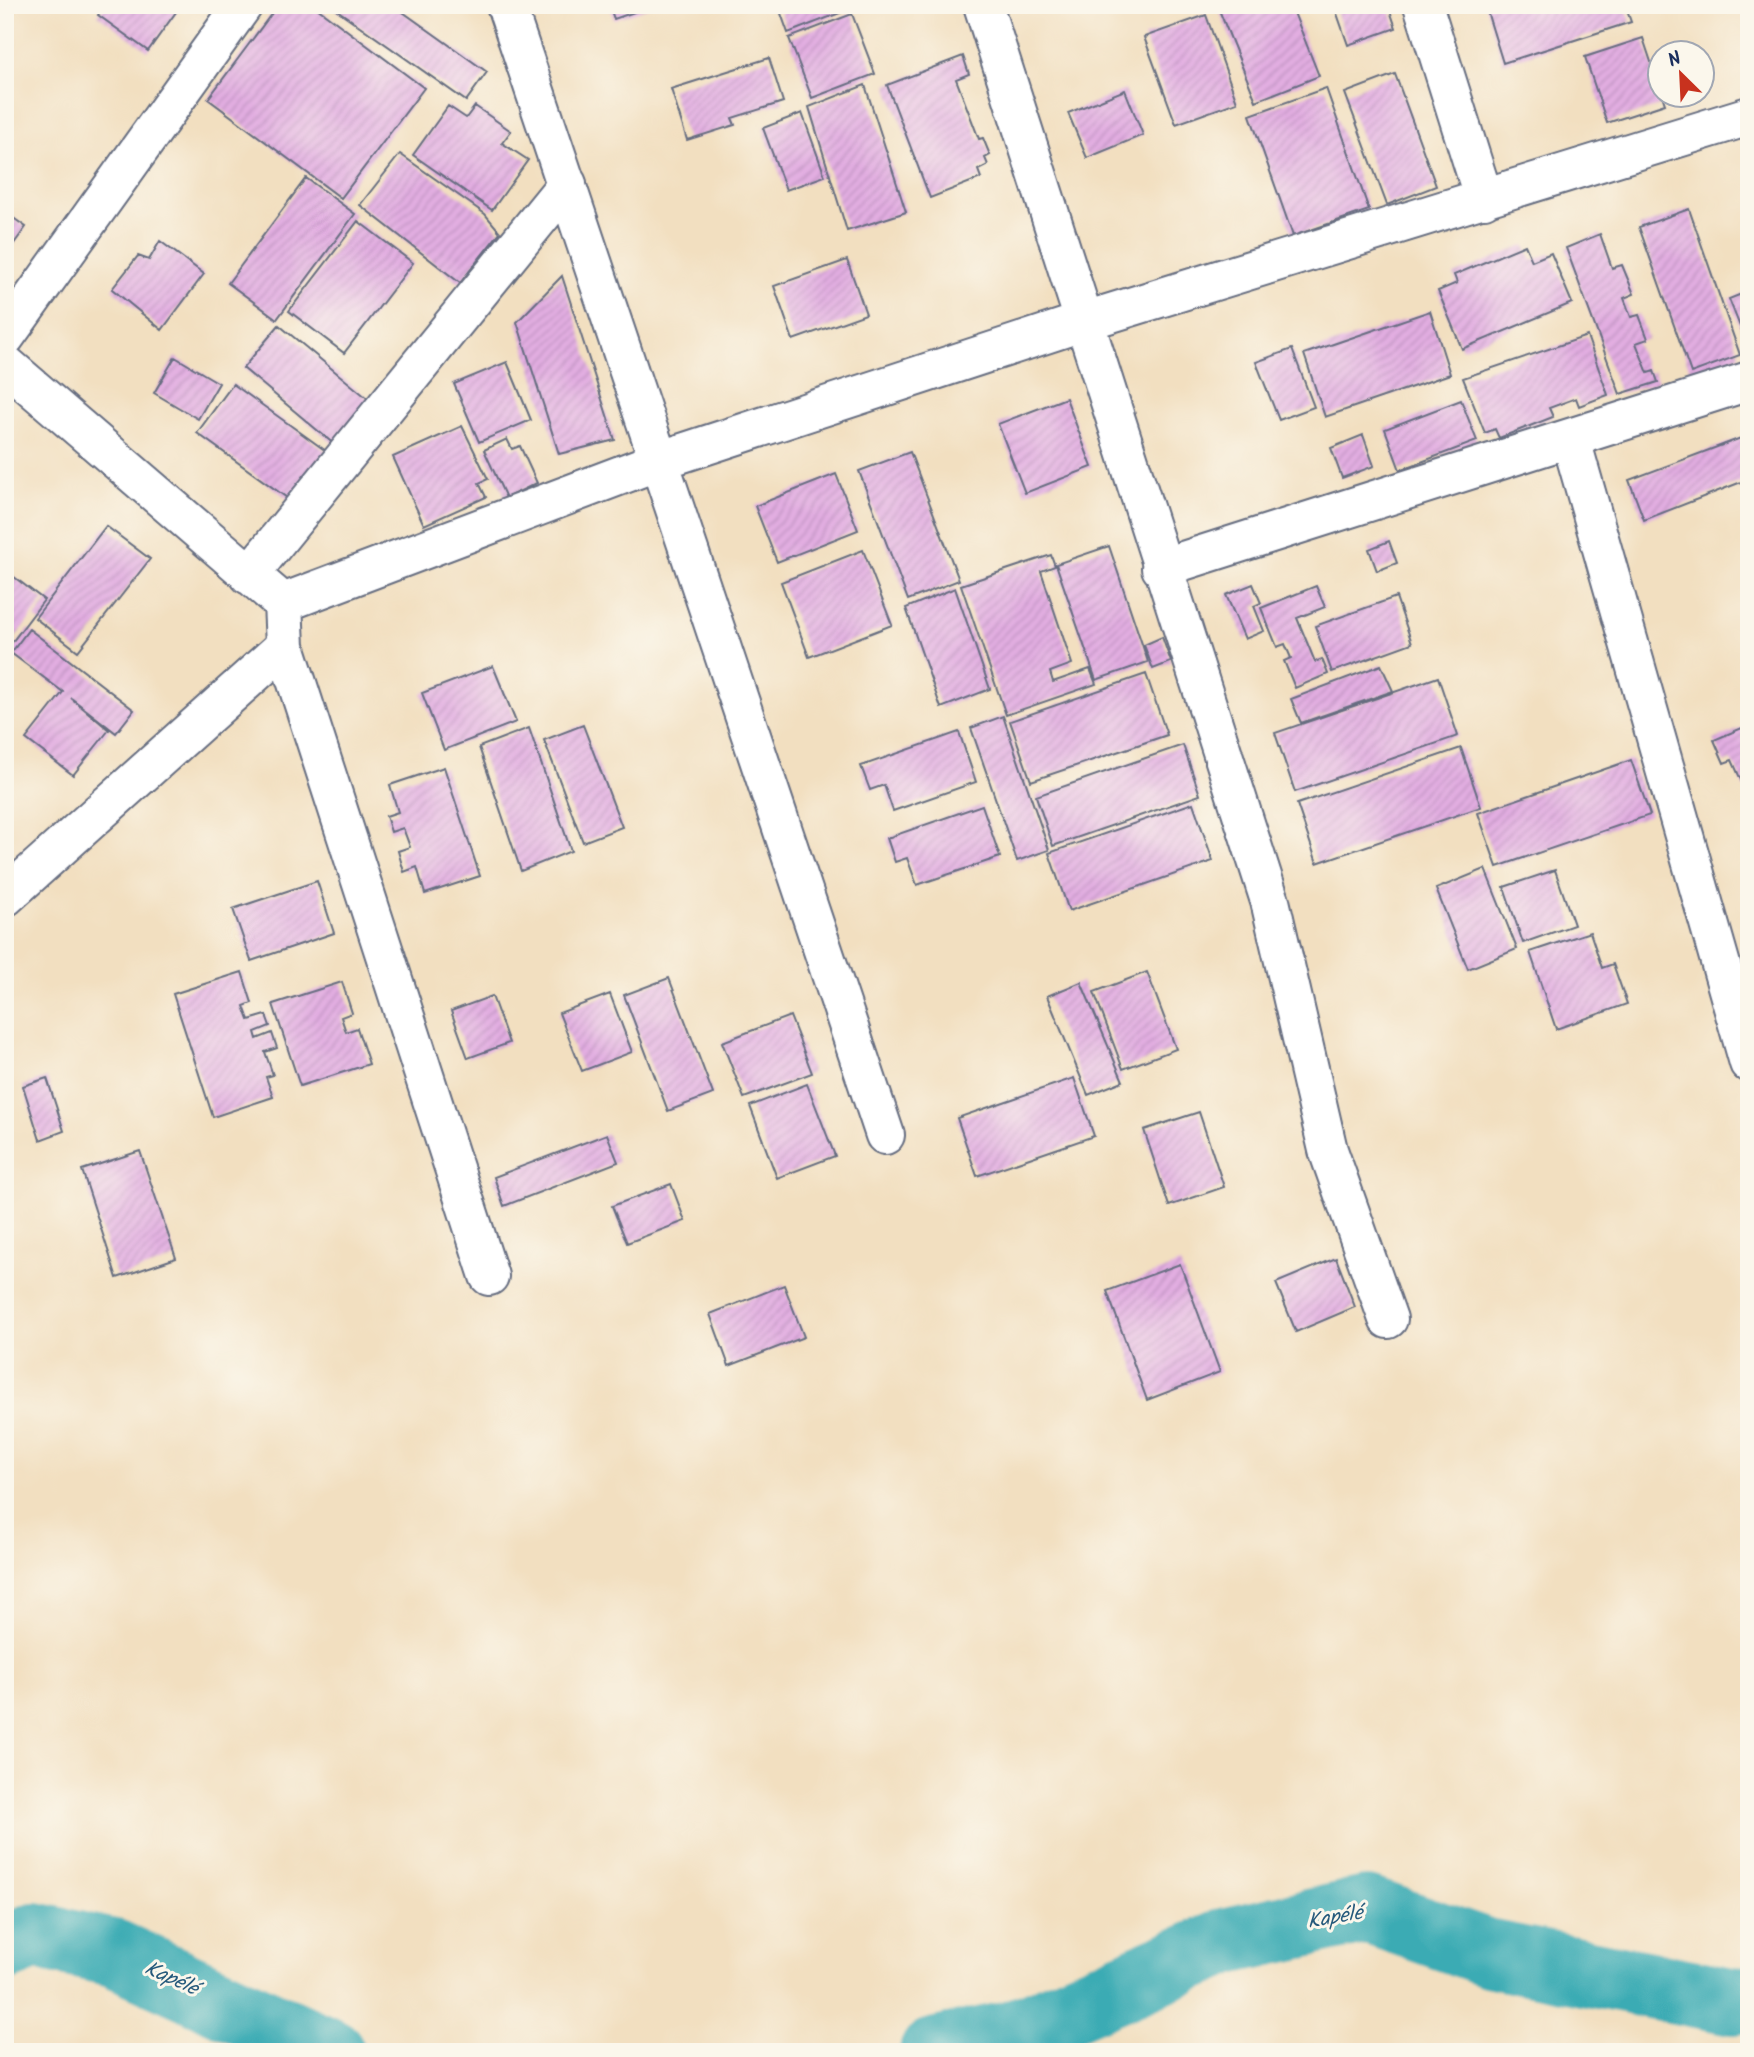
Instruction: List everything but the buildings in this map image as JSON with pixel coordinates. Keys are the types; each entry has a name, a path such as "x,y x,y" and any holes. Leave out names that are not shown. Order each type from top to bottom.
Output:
{"street":[{"path":"5,337 243,5"},
{"path":"506,5 886,1135"},
{"path":"982,5 1270,901 1328,1150 1388,1319"},
{"path":"1423,5 1484,199"},
{"path":"283,603 658,461 1085,321 1749,116"},
{"path":"249,575 568,184"},
{"path":"5,363 283,603 285,646 489,1276"},
{"path":"1161,568 1749,381"},
{"path":"1571,439 1749,1063"},
{"path":"5,897 285,646"}],"waterway":[{"name":"Kapélé","path":"933,2052 1011,2034 1228,1941 1367,1910 1492,1954 1732,2001 1749,1999"},
{"name":"Kapélé","path":"5,1948 35,1936 114,1953 331,2052"}]}
